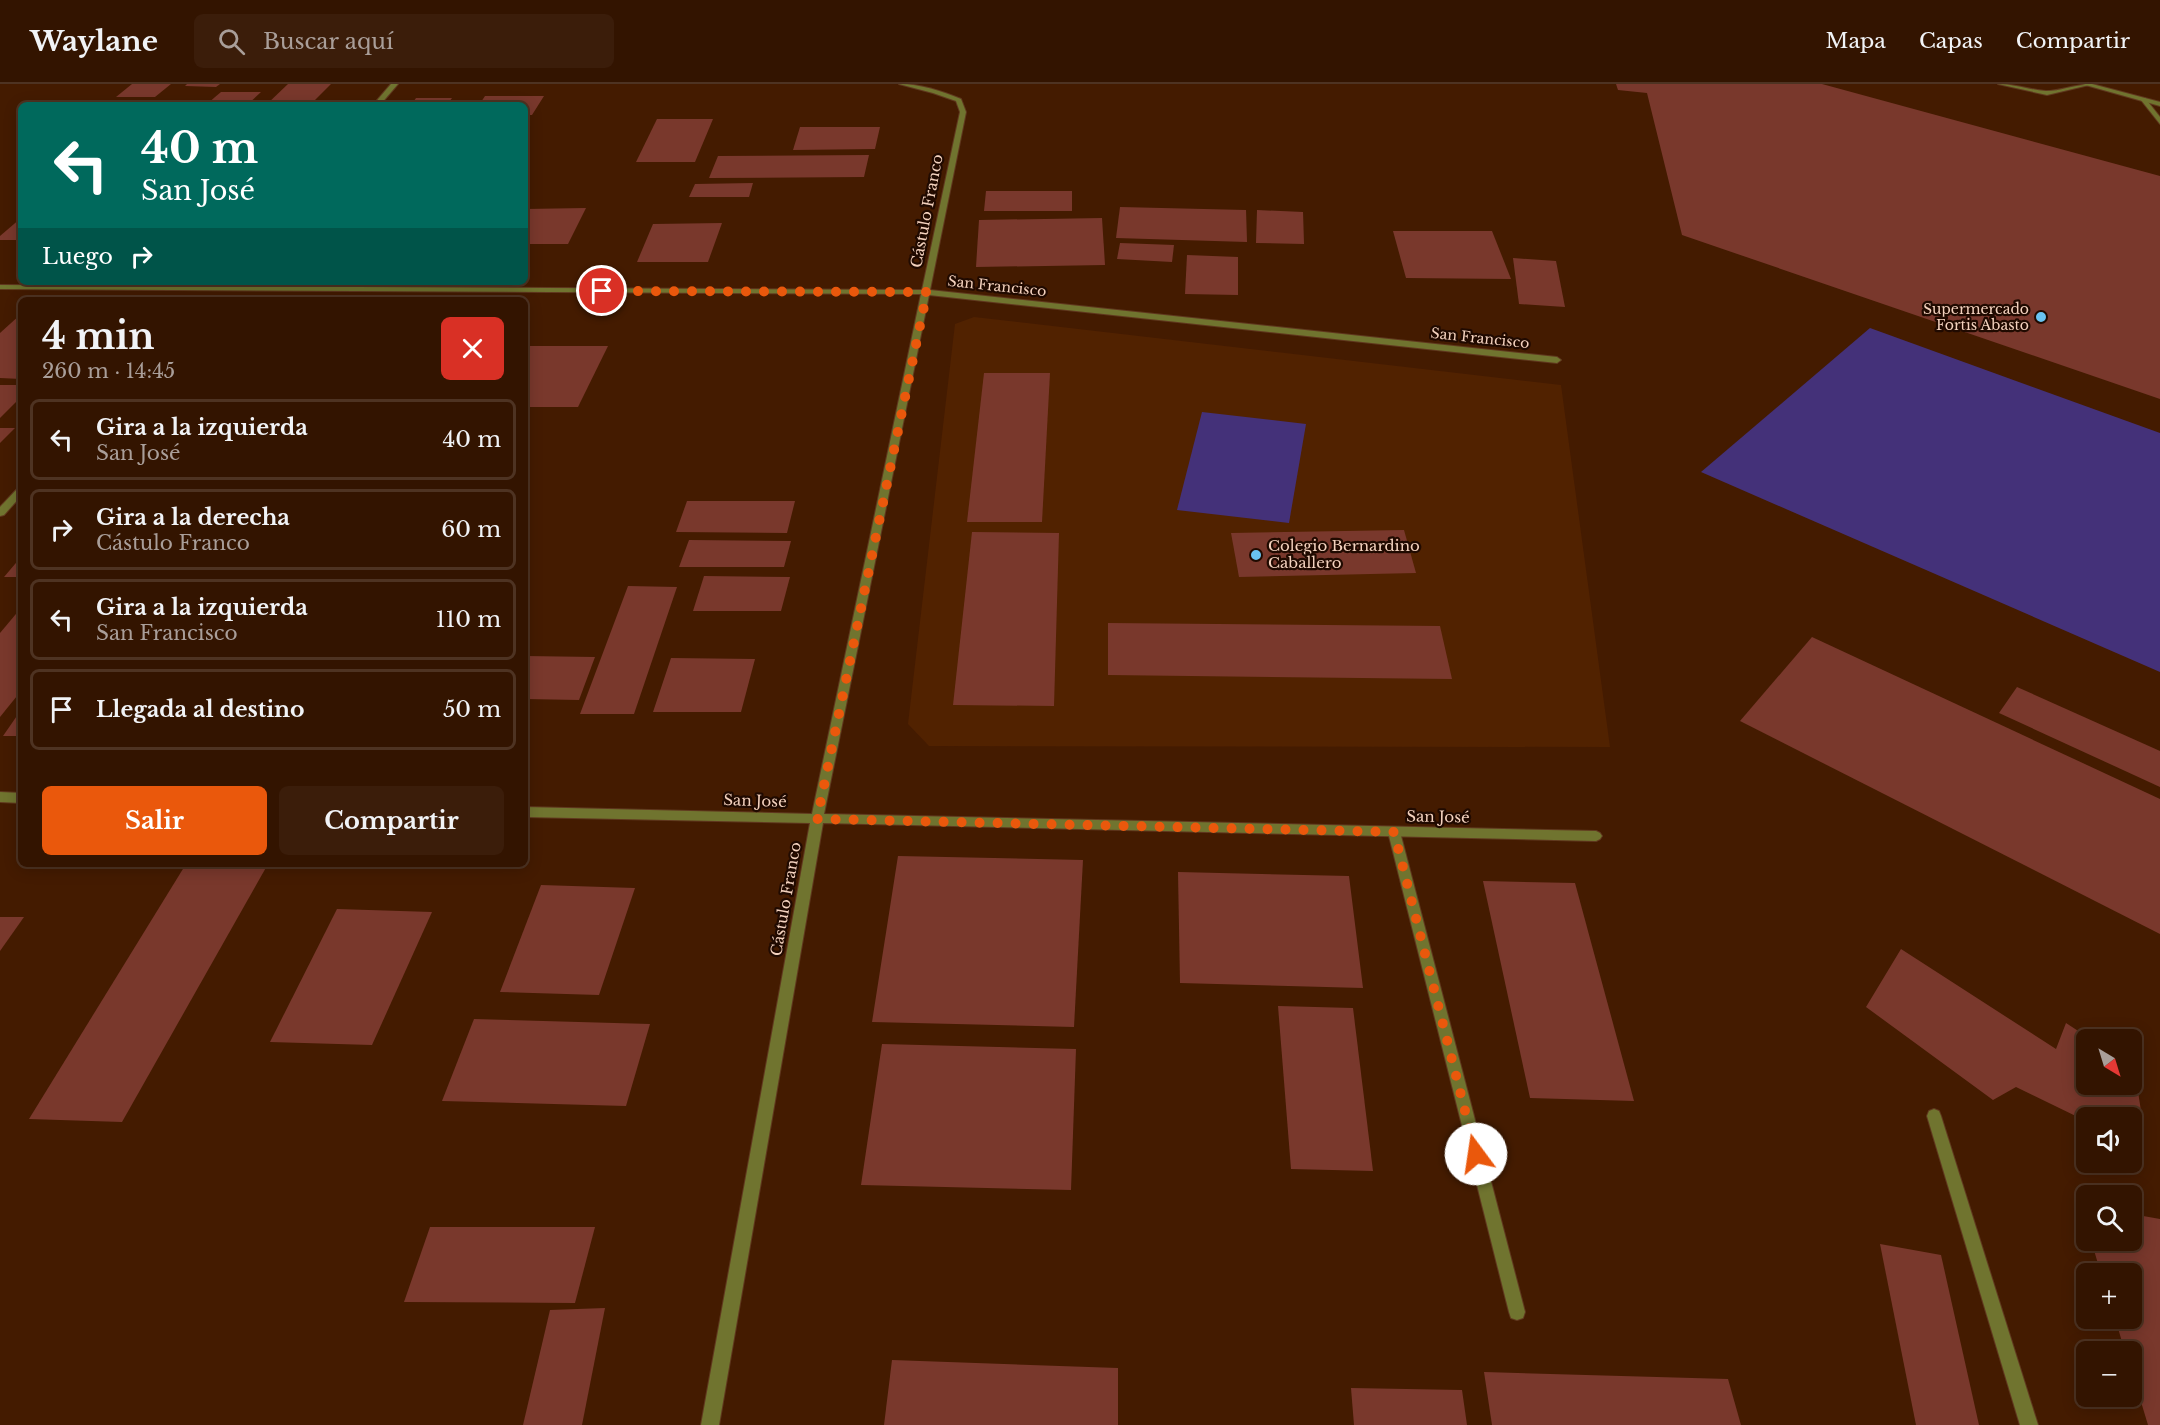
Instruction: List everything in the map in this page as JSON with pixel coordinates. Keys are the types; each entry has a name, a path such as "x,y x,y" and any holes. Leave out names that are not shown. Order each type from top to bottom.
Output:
{"street":[{"path":"379,102 395,84"},
{"name":"Cástulo Franco","path":"710,1425 817,819 963,112 959,100 935,91 902,84"},
{"path":"2001,84 2047,93 2085,85 2160,104"},
{"path":"2142,99 2160,122"},
{"path":"200,297 211,285"},
{"name":"San Francisco","path":"0,287 927,292 1557,360"},
{"path":"0,513 18,493"},
{"path":"0,797 18,798"},
{"name":"San José","path":"528,812 1596,836"},
{"path":"1394,832 1517,1312"},
{"path":"1934,1116 2029,1425"}],"shaded area":[{"name":"Colegio Bernardino Caballero","path":"974,317 1561,385 1610,747 929,746 908,724 955,324"},
{"path":"1870,328 2160,433 2160,672 1701,472"},
{"path":"1202,412 1306,424 1289,523 1177,510"}],"building":[{"path":"132,84 171,84 155,97 116,97"},
{"path":"187,84 220,84 216,87 185,86"},
{"path":"288,84 331,84 313,102 269,102"},
{"name":"Supermercado Fortis Abasto","path":"1616,84 1822,84 2160,176 2160,399 1682,235 1647,93 1618,90"},
{"path":"221,92 261,92 250,102 209,102"},
{"path":"485,96 544,96 532,115 528,115 528,102 481,102"},
{"path":"416,98 452,98 449,102 413,102"},
{"path":"657,119 713,119 695,162 636,162"},
{"path":"800,127 880,127 875,149 793,150"},
{"path":"869,155 864,177 709,178 718,156"},
{"path":"753,183 749,197 689,197 695,184"},
{"path":"986,191 1072,191 1072,211 984,211"},
{"path":"1120,207 1246,210 1247,242 1116,238"},
{"path":"586,208 568,244 528,244 528,209"},
{"path":"1257,210 1303,212 1304,244 1256,243"},
{"path":"1102,218 1105,265 976,267 979,220"},
{"path":"18,221 18,240 0,240 0,236"},
{"path":"722,223 708,262 637,262 653,224"},
{"path":"1393,231 1492,231 1511,279 1406,278"},
{"path":"1120,243 1174,245 1172,262 1117,259"},
{"path":"1187,255 1238,257 1238,295 1185,294"},
{"path":"1513,258 1556,261 1565,307 1519,304"},
{"path":"18,317 18,379 0,378 0,333"},
{"path":"528,346 608,346 578,407 528,407"},
{"path":"984,373 1050,373 1042,522 967,522"},
{"path":"0,385 18,385 18,400 0,418"},
{"path":"0,428 15,428 0,443"},
{"path":"687,501 795,501 787,533 676,532"},
{"path":"1404,530 1416,573 1239,577 1231,533"},
{"path":"972,532 1059,533 1054,706 953,705"},
{"path":"689,540 791,541 784,567 679,567"},
{"path":"18,561 18,577 4,577"},
{"path":"704,576 790,577 781,611 693,611"},
{"path":"628,586 677,587 634,714 580,714"},
{"path":"18,612 18,695 0,717 0,633"},
{"path":"1108,623 1440,626 1452,679 1108,675"},
{"path":"1812,637 2160,799 2160,934 1740,721"},
{"path":"528,656 595,657 579,700 528,699"},
{"path":"671,658 755,659 741,712 653,712"},
{"path":"2017,687 2160,751 2160,787 1999,713"},
{"path":"18,714 18,736 3,736"},
{"path":"898,856 1083,860 1074,1027 872,1022"},
{"path":"184,867 266,867 122,1122 29,1119"},
{"path":"1178,872 1349,876 1363,988 1180,983"},
{"path":"1483,881 1575,883 1634,1101 1530,1098"},
{"path":"541,885 635,888 599,995 500,992"},
{"path":"337,909 432,912 372,1045 270,1042"},
{"path":"0,917 24,917 0,951"},
{"path":"1901,949 2056,1049 2066,1023 2076,1030 2076,1095 2139,1095 2140,1107 2076,1107 2076,1116 2016,1087 1993,1100 1866,1007"},
{"path":"1278,1006 1353,1008 1373,1171 1291,1169"},
{"path":"474,1019 650,1024 626,1106 442,1101"},
{"path":"882,1044 1076,1049 1071,1190 861,1185"},
{"path":"2142,1216 2160,1219 2160,1425 2148,1425 2142,1405 2142,1341 2122,1341 2118,1329 2142,1329 2142,1263 2098,1263 2094,1251 2142,1251"},
{"path":"430,1227 595,1227 575,1303 404,1302"},
{"path":"1880,1244 1941,1255 1979,1425 1916,1425"},
{"path":"605,1308 582,1425 523,1425 550,1310"},
{"path":"892,1360 1118,1368 1118,1425 884,1425"},
{"path":"1484,1372 1728,1379 1741,1425 1492,1425"},
{"path":"1351,1388 1462,1390 1467,1425 1354,1425"}],"place":[{"name":"Supermercado Fortis Abasto","path":"2041,317"},
{"name":"Colegio Bernardino Caballero","path":"1256,555"}],"route":[{"path":"602,291 927,292 817,819 1394,832 1476,1154"}]}
